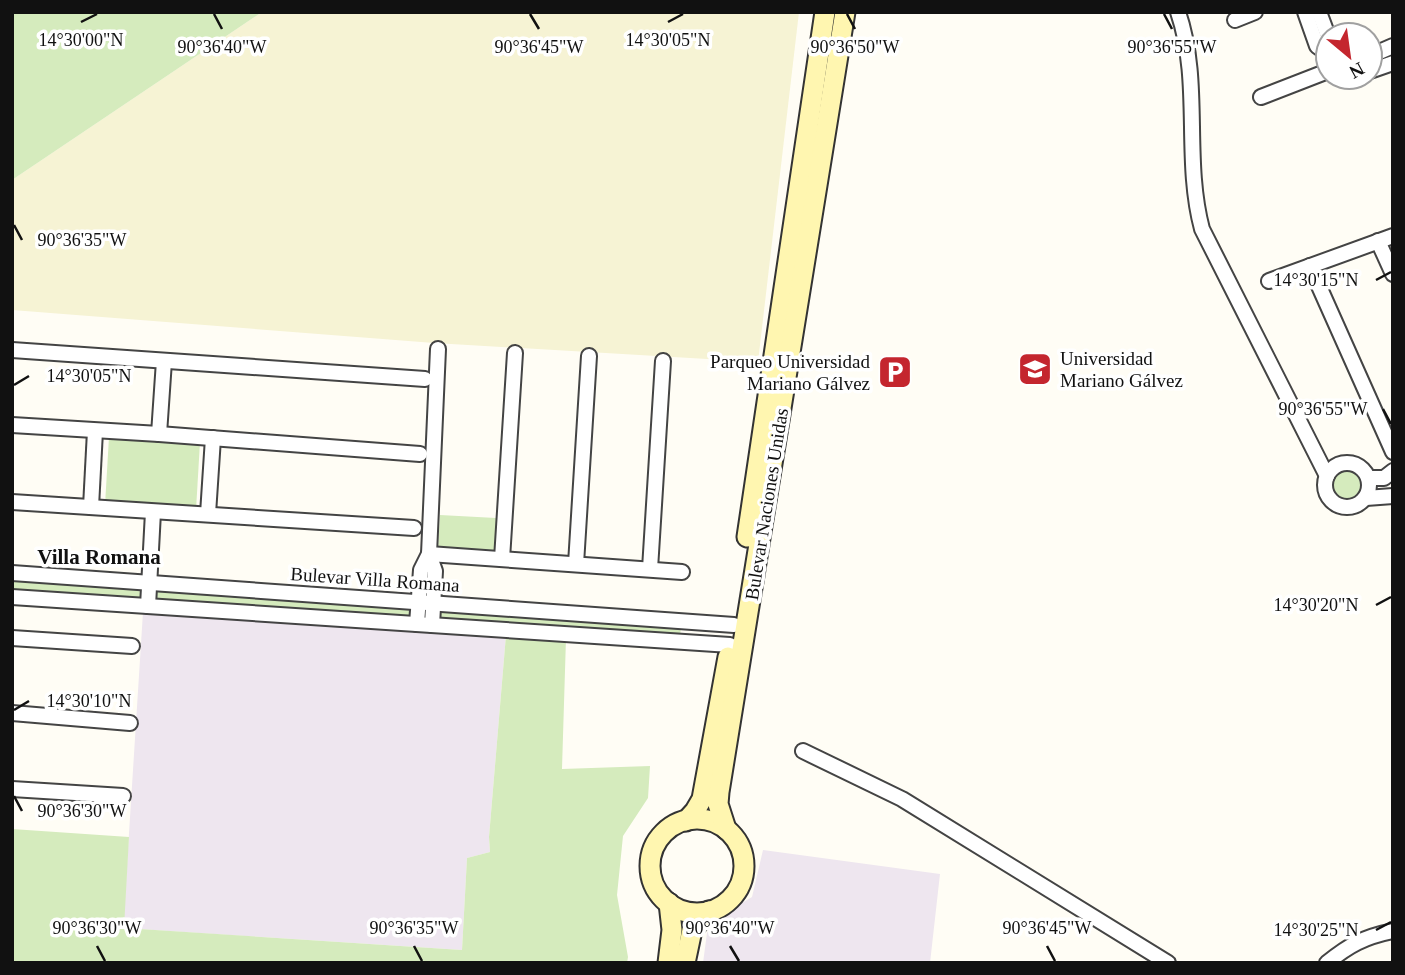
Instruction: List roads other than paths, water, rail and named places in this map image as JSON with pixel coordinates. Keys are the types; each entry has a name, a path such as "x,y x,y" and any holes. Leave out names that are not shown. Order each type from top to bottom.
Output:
{"main road":[{"name":"Bulevar Naciones Unidas","path":"686,821 702,799 734,625 825,12"},
{"name":"Bulevar Naciones Unidas","path":"726,829 718,804 719,792 845,12"},
{"path":"685,963 692,930 709,911 730,900 739,887 744,871 741,848 726,829 707,820 686,821 667,830 660,838 651,857 652,877 656,887 669,903 688,912 709,911"},
{"path":"668,963 672,930 669,903"}],"street":[{"path":"1178,12 1189,58 1196,197 1202,229 1327,476"},
{"path":"1236,20 1255,12"},
{"path":"1305,12 1314,38"},
{"path":"1261,97 1314,76"},
{"path":"1269,281 1393,236"},
{"path":"1378,241 1393,274"},
{"path":"1310,266 1393,452"},
{"path":"425,625 433,602 435,572 429,554 438,349"},
{"path":"12,350 425,379"},
{"path":"502,559 515,353"},
{"path":"576,564 589,356"},
{"path":"159,434 164,360"},
{"path":"650,569 663,361"},
{"path":"12,425 421,454"},
{"path":"91,507 95,431"},
{"path":"208,514 213,438"},
{"path":"1312,449 1337,465"},
{"path":"1366,498 1369,478 1362,467 1350,463 1337,465 1327,476 1325,490 1328,497 1339,506 1354,506 1366,498 1393,496"},
{"path":"1369,478 1384,478 1393,471"},
{"path":"12,502 414,528"},
{"path":"148,606 153,512"},
{"path":"429,554 682,572"},
{"path":"425,625 418,601 421,570 429,554"},
{"name":"Bulevar Villa Romana","path":"12,573 734,625"},
{"path":"12,597 730,645"},
{"path":"12,638 132,646"},
{"path":"12,713 130,723"},
{"path":"803,751 902,799 1168,963"},
{"path":"12,789 123,796"},
{"path":"1326,963 1347,947 1368,936 1393,931"}],"place":[{"name":"Universidad Mariano Gálvez","path":"1035,369"},
{"name":"Parqueo Universidad Mariano Gálvez","path":"895,372"}],"district":[{"name":"Villa Romana","path":"99,557"}]}
